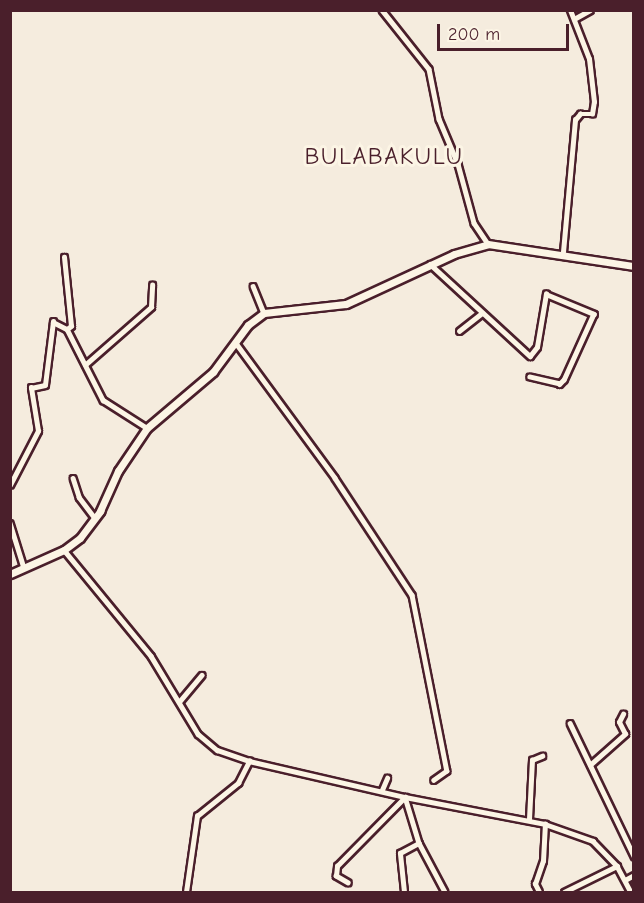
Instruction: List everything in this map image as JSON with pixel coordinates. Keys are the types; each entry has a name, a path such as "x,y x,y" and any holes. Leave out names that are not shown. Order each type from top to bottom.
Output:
{"street":[{"path":"382,10 429,69 439,119 461,173 474,223 488,244"},
{"path":"563,252 575,120 579,114 592,114 594,102 589,59 570,10"},
{"path":"574,19 590,10"},
{"path":"10,574 64,550 80,538 95,518 118,471 147,428 213,372 264,313 346,304 430,264 488,244 563,252 633,266"},
{"path":"64,257 71,326 67,329"},
{"path":"430,264 530,356 537,347 546,294 594,314 564,380 560,384 530,377"},
{"path":"85,365 151,307 152,285"},
{"path":"253,286 264,313"},
{"path":"459,331 482,313"},
{"path":"10,486 38,431 31,388 45,385 54,321 67,329 108,406 147,428"},
{"path":"236,343 336,478 412,595 447,771 434,780"},
{"path":"73,478 80,497 95,518"},
{"path":"10,523 24,568"},
{"path":"64,550 152,656 204,741 249,761 405,797 529,819 545,824 593,841 616,866 631,892"},
{"path":"179,702 202,675"},
{"path":"623,714 619,722 625,734 633,737"},
{"path":"570,723 633,856"},
{"path":"590,765 611,751 625,734"},
{"path":"529,819 532,760 542,756"},
{"path":"186,892 197,816 238,783 249,761"},
{"path":"382,790 387,778"},
{"path":"405,797 419,843 445,892"},
{"path":"348,883 336,876 337,866 405,797"},
{"path":"539,892 535,884 543,861 545,824"},
{"path":"404,892 400,853 419,843"},
{"path":"564,892 616,866"},
{"path":"625,880 633,875"}],"district":[{"name":"BULABAKULU","path":"384,157"}]}
